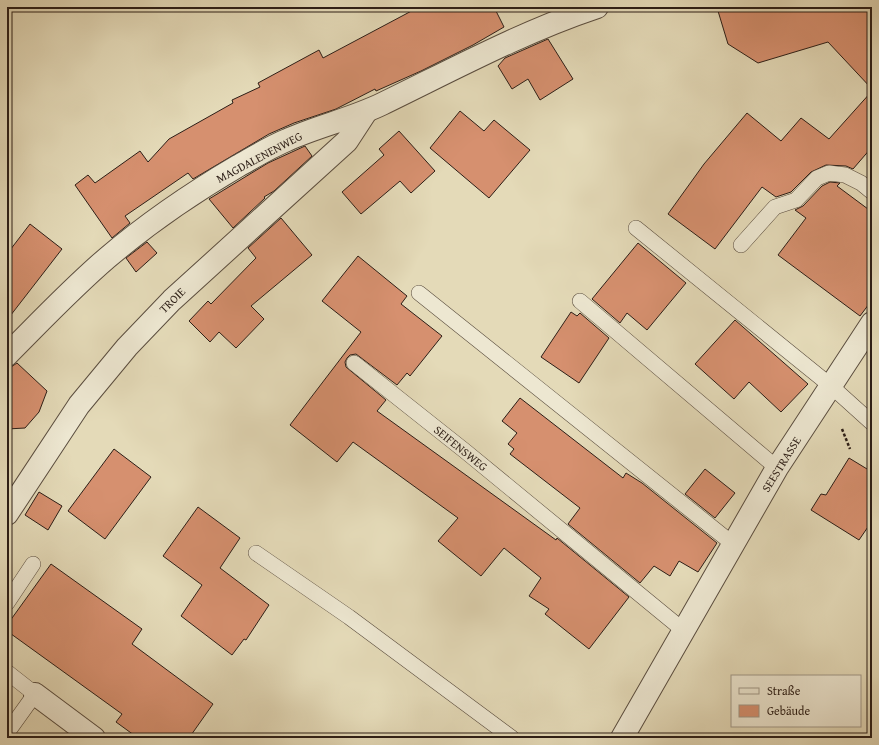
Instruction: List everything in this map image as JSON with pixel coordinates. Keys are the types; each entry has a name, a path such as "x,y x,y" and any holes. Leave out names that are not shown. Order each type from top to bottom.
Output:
{"street":[{"name":"MAGDALENENWEG","path":"7,355 64,298 107,258 158,218 201,188 286,140 324,125 366,112 533,31 597,7"},
{"name":"TROIE","path":"7,514 79,405 127,348 172,300 348,141 366,112"},
{"name":"SEESTRASSE","path":"622,738 777,468 872,324"},
{"path":"35,694 94,738"}],"lane":[{"path":"741,245 775,207 796,200 817,178 829,173 845,175 861,183 872,192"},
{"path":"636,228 831,386 872,423"},
{"path":"419,293 733,544"},
{"path":"580,301 777,468"},
{"name":"SEIFENSWEG","path":"354,363 465,451 683,630"},
{"path":"256,552 349,617 448,692 512,738"},
{"path":"7,603 33,564"},
{"path":"7,672 35,694 7,733"}],"building":[{"path":"419,7 494,7 504,27 473,45 421,71 376,91 375,89 336,109 294,123 269,134 193,179 188,173 125,216 130,223 112,238 75,185 88,175 95,183 140,151 148,162 169,139 233,103 232,100 260,87 258,83 319,50 323,58"},
{"path":"731,7 872,7 872,89 828,42 758,63 728,44 718,11"},
{"path":"548,39 573,79 540,100 528,79 512,89 498,66 505,58"},
{"path":"872,91 872,147 853,169 846,166 826,165 811,172 791,192 776,197 762,187 715,249 668,214 704,164 747,113 781,141 801,118 829,139"},
{"path":"460,111 484,131 494,120 530,150 489,198 430,148"},
{"path":"399,131 435,171 411,193 400,181 361,214 342,192 384,155 379,149"},
{"path":"305,146 312,156 274,191 264,197 265,198 233,228 209,199 268,163"},
{"path":"830,182 840,183 837,186 872,212 872,300 860,316 778,255 806,218 795,210 803,206 822,186"},
{"path":"281,218 312,255 251,306 264,319 236,348 219,332 210,342 189,321 208,301 211,304 256,258 248,248"},
{"path":"30,224 62,249 7,320 7,254"},
{"path":"147,242 157,253 136,272 126,258"},
{"path":"638,243 686,283 647,330 627,313 620,323 592,299"},
{"path":"358,256 407,296 401,304 442,336 410,376 407,373 397,385 356,354 350,355 347,358 345,362 346,367 386,400 377,411 556,540 557,538 629,597 589,649 545,614 549,609 529,596 541,578 504,548 481,576 438,541 458,518 353,442 337,462 290,425 361,332 322,301"},
{"path":"571,312 577,316 580,313 609,338 579,383 541,357"},
{"path":"735,320 808,384 781,412 749,382 734,399 695,364"},
{"path":"17,363 47,391 39,412 25,428 7,429 7,367 11,367"},
{"path":"520,398 623,478 626,473 642,483 717,543 698,572 679,561 670,576 654,566 640,583 568,524 580,508 510,454 514,449 508,444 517,433 502,421"},
{"path":"114,449 151,477 105,539 68,511"},
{"path":"849,458 872,472 872,521 859,540 811,510 821,494 826,495"},
{"path":"705,469 735,493 715,518 685,494"},
{"path":"39,492 62,506 48,530 25,515"},
{"path":"198,507 240,538 220,568 269,605 246,640 244,639 232,655 181,616 202,585 163,556"},
{"path":"51,564 142,629 132,644 213,704 189,738 138,738 116,722 122,714 7,631 7,625"}]}
